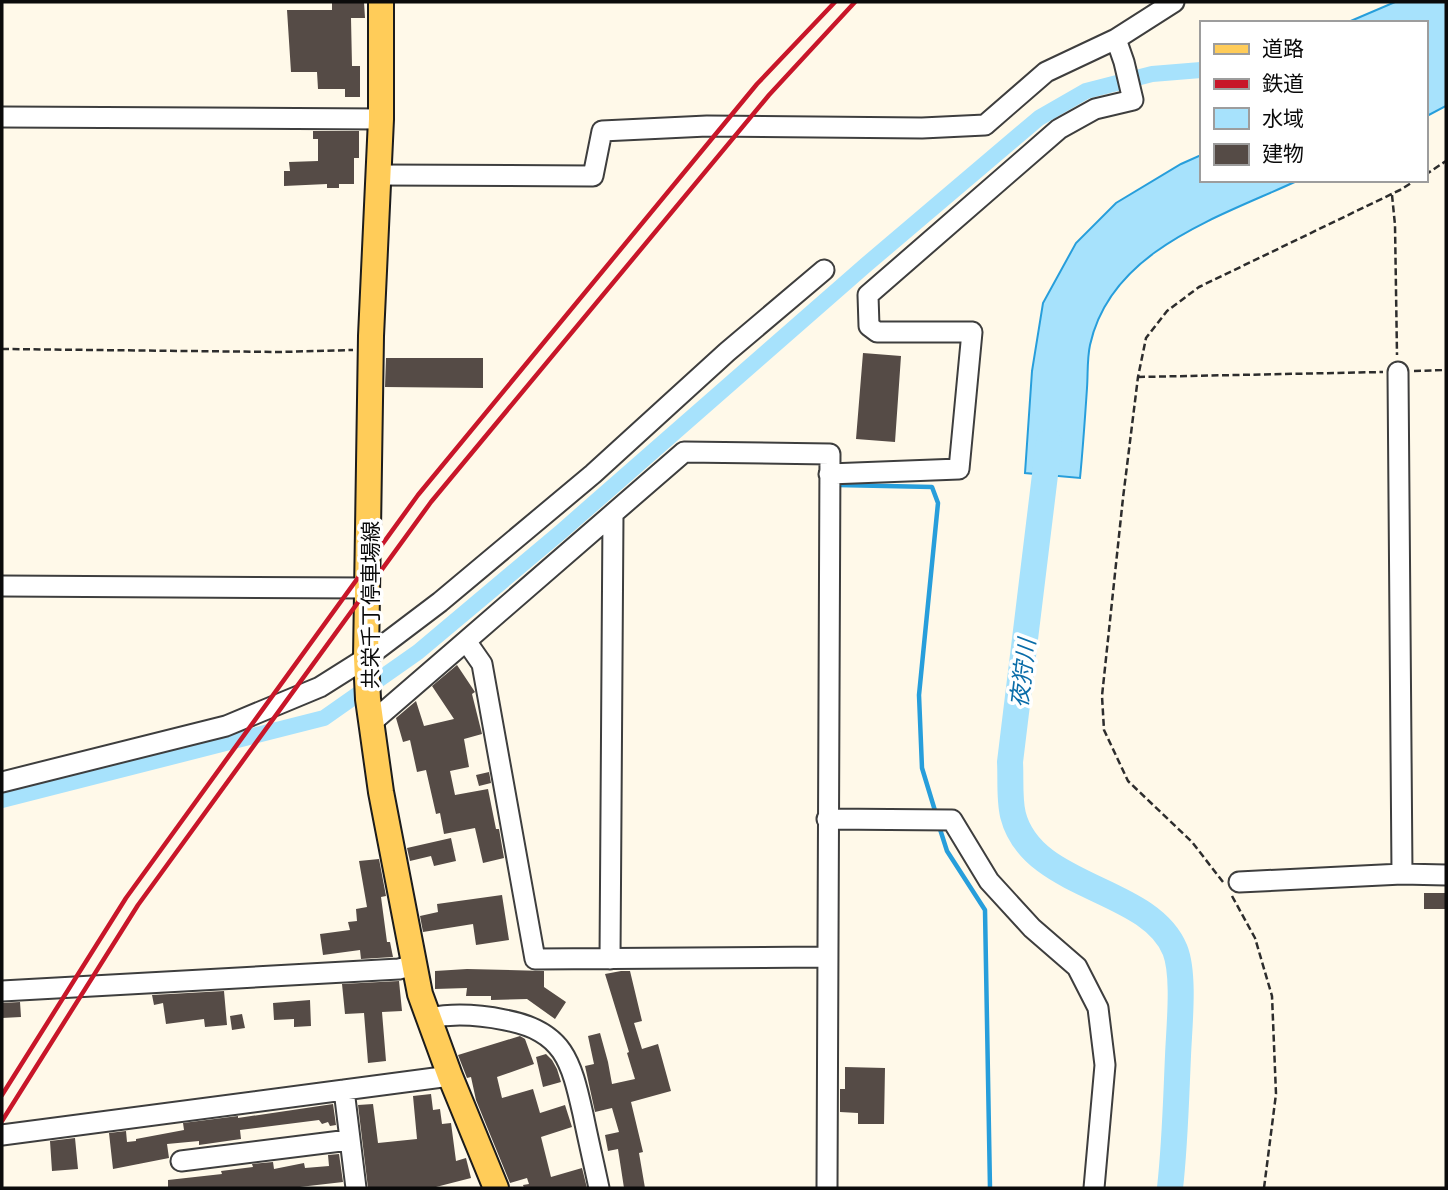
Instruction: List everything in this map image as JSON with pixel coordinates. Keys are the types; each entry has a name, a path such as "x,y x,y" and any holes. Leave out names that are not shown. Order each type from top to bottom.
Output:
{"main road":[{"name":"共栄千丁停車場線","path":"381,2 381,119 371,350 366,658 369,711 381,792 419,994 496,1188"}],"street":[{"path":"378,175 593,176 602,131 708,126 922,128 985,125 1046,72 1116,39 1174,2"},
{"path":"830,474 959,469 972,332 877,332 869,327 869,295 1059,129 1095,109 1133,100 1116,39"},
{"path":"2,117 381,119"},
{"path":"2,782 226,726 320,687 366,658 440,602 584,482 727,352 824,270"},
{"path":"1398,372 1402,874"},
{"path":"369,711 466,641 684,453 830,454 827,1188"},
{"path":"610,958 613,513"},
{"path":"2,586 367,588"},
{"path":"466,641 482,664 535,959 827,957"},
{"path":"827,819 952,820 989,881 1032,929 1077,967 1098,1008 1105,1066 1094,1188"},
{"path":"1239,882 1402,874 1446,875"},
{"path":"2,991 399,969 415,965"},
{"path":"430,1018 480,1016 521,1023 540,1030 561,1049 573,1070 599,1188"},
{"path":"2,1135 450,1076"},
{"path":"344,1090 356,1188"},
{"path":"181,1161 349,1140"}],"path":[{"path":"1427,173 1446,161"},
{"path":"1264,1188 1276,1094 1272,996 1255,938 1226,887 1192,842 1128,781 1104,730 1102,696 1138,377 1146,338 1167,311 1199,287 1413,182"},
{"path":"1392,194 1398,372"},
{"path":"2,349 267,352 371,350"},
{"path":"1138,377 1446,370"}],"water":[{"path":"1395,2 1446,2 1446,106 1427,116 1427,21 1351,21"},
{"path":"1200,155 1200,182 1294,182 1173,240 1145,260 1120,284 1102,312 1090,345 1080,478 1025,473 1032,371 1043,303 1076,243 1116,203"}],"building":[{"path":"332,2 364,2 365,18 351,18 352,66 360,66 360,97 345,97 345,89 318,89 317,72 291,72 287,10 332,10"},
{"path":"313,131 359,131 359,158 354,158 354,184 339,184 339,188 327,188 327,184 284,186 284,171 290,171 289,162 318,161 318,139 313,139"},
{"path":"863,353 901,356 895,442 856,439"},
{"path":"386,358 483,358 483,388 385,387"},
{"path":"457,665 475,692 472,694 482,734 464,739 469,767 450,771 455,795 488,789 504,858 483,863 475,828 444,834 440,813 436,814 426,770 417,772 410,740 403,742 396,718 416,701 424,726 454,719 432,686"},
{"path":"489,772 491,783 479,786 476,775"},
{"path":"451,838 456,861 434,866 431,856 410,861 407,848"},
{"path":"379,859 386,896 381,897 387,942 390,942 393,957 361,959 360,950 323,955 320,934 350,930 348,922 357,921 356,909 367,907 359,861"},
{"path":"1424,893 1446,893 1446,909 1424,909"},
{"path":"502,895 509,940 476,945 473,924 423,932 420,916 438,912 437,904"},
{"path":"435,971 544,971 544,987 566,1002 555,1019 527,999 491,1000 491,996 466,996 467,988 435,989"},
{"path":"630,971 642,1021 634,1023 642,1049 658,1044 671,1091 631,1102 643,1152 639,1153 645,1188 624,1188 618,1149 608,1151 605,1135 619,1132 612,1108 595,1112 585,1066 594,1064 588,1036 600,1033 612,1084 635,1079 605,974"},
{"path":"399,981 402,1011 382,1012 386,1061 368,1063 364,1013 345,1014 342,984"},
{"path":"224,991 227,1025 205,1027 204,1019 166,1024 163,1003 154,1005 152,995"},
{"path":"310,1000 311,1026 294,1027 294,1019 274,1020 273,1003"},
{"path":"20,1002 21,1017 2,1018 2,1003"},
{"path":"242,1014 245,1028 232,1030 230,1016"},
{"path":"520,1036 525,1039 534,1064 497,1077 502,1098 533,1089 540,1113 565,1105 572,1127 541,1137 551,1177 582,1168 587,1188 524,1188 523,1185 529,1184 527,1178 510,1183 476,1100 471,1077 467,1078 458,1055"},
{"path":"546,1054 557,1069 561,1082 543,1087 536,1057"},
{"path":"845,1067 885,1068 884,1124 858,1124 858,1113 840,1112 840,1089 845,1089"},
{"path":"431,1094 433,1110 440,1109 442,1124 451,1123 456,1161 466,1158 471,1178 432,1188 368,1188 358,1105 373,1104 378,1143 417,1139 413,1096"},
{"path":"333,1104 336,1125 330,1126 328,1122 322,1124 319,1120 240,1130 241,1139 199,1145 199,1141 167,1144 169,1158 113,1169 109,1133 126,1131 127,1142 136,1141 184,1130 183,1123"},
{"path":"75,1138 78,1169 52,1171 50,1141"},
{"path":"339,1154 343,1182 291,1188 168,1188 168,1180 222,1174 221,1171 253,1167 252,1164 273,1162 274,1169 304,1163 305,1168 329,1166 328,1155"}],"waterway":[{"path":"2,800 324,718 418,652 562,531 867,264 1039,118 1086,91 1152,74 1200,70"},
{"name":"夜狩川","path":"1049,442 1010,762 1012,809 1024,840 1043,859 1066,874 1141,912 1161,929 1175,950 1180,973 1181,1002 1170,1188"},
{"path":"838,485 932,487 938,503 919,695 922,768 936,814"},
{"path":"939,826 947,851 985,910 990,1188"}],"railway":[{"path":"2,1095 126,898 418,495 757,84 835,2"},
{"path":"2,1121 138,905 431,502 769,95 855,2"}]}
